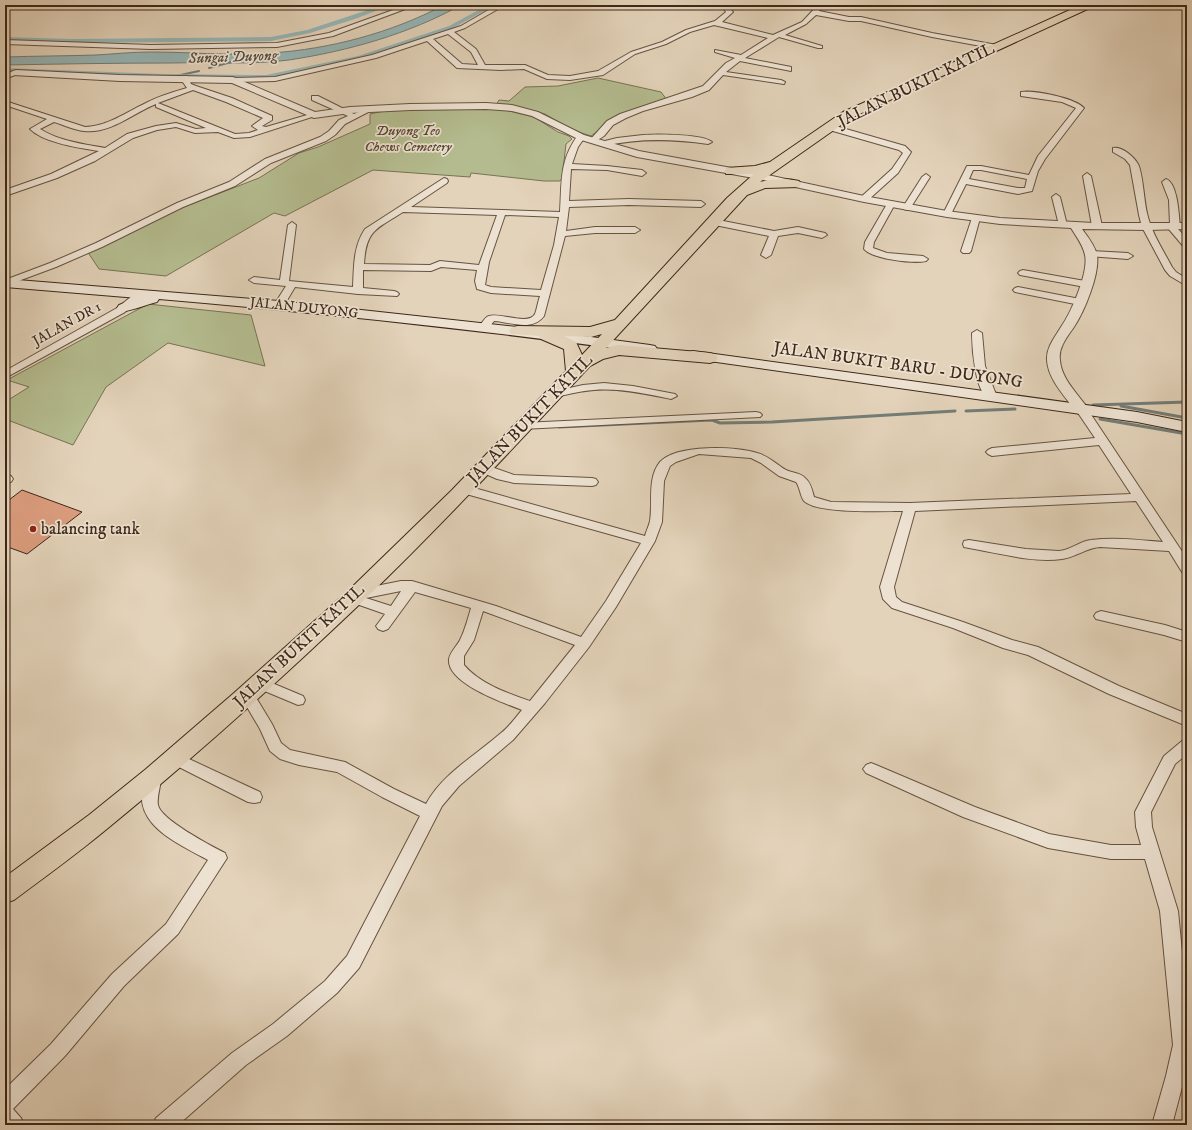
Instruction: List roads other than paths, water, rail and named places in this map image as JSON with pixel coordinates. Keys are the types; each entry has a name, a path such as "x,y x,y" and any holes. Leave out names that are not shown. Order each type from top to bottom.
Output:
{"main road":[{"name":"JALAN BUKIT KATIL","path":"5,892 98,822 154,776 354,597 463,489 574,370 639,304 732,201 759,176 848,115 1089,5"},
{"path":"731,171 761,169 779,161"},
{"path":"779,161 774,172 775,176 794,184"},
{"path":"731,171 739,175 743,182 732,201"},
{"path":"732,201 758,185 773,183 794,184"},
{"name":"JALAN DUYONG","path":"5,281 99,291 280,305 484,327 603,342"},
{"path":"99,291 111,293 122,299 122,309 145,300 171,296"},
{"path":"639,304 626,324 627,332 632,337 710,358"},
{"path":"518,331 591,332 619,324"},
{"path":"541,334 567,343 573,348 575,355 574,370"},
{"name":"JALAN BUKIT BARU - DUYONG","path":"603,342 1137,417 1187,427"},
{"path":"574,370 597,356 618,350 710,358"}],"street":[{"path":"5,42 151,47 277,45 331,35 413,5"},
{"path":"5,73 120,78 233,80 275,79 374,58 450,32 469,24 502,5"},
{"path":"428,39 457,65 468,67 482,66 501,68 525,67 547,77 555,78 592,75 605,70 633,53 664,43 687,31 717,23 730,12 724,5"},
{"path":"593,141 602,134 610,123 623,116 640,109 699,91 710,84 740,58 776,36 804,23 822,5"},
{"path":"812,15 983,53"},
{"path":"812,15 833,16 851,20 861,18 925,34 997,46"},
{"path":"717,23 820,47"},
{"path":"450,32 460,38 479,54 482,66"},
{"path":"717,50 740,58 788,69"},
{"path":"5,77 16,73"},
{"path":"721,73 781,82"},
{"path":"184,78 188,85 193,88 229,100 269,118 256,126 265,130"},
{"path":"233,80 314,115"},
{"path":"5,103 84,129 95,129 120,119 154,102 193,88"},
{"path":"963,181 1024,191 1029,189 1037,164 1080,108 1078,105 1068,102 1024,94"},
{"path":"315,98 353,116"},
{"path":"159,105 234,136 265,130 314,115 341,111 455,106 512,108 535,114 581,137 637,154 759,176 864,199 947,214 976,218 1069,225 1147,227 1187,226"},
{"path":"5,281 27,276 99,245 180,205 232,184 268,161 323,139 332,133 342,122 370,109"},
{"path":"54,119 34,129 48,136 83,146 105,150"},
{"path":"5,193 54,176 92,159 130,136 164,126 176,125 196,131 221,130"},
{"path":"829,127 902,148 907,152 894,171 864,199"},
{"path":"604,144 621,139 663,136 708,142"},
{"path":"484,327 492,318 527,322 533,321 539,316 562,234 567,166 573,148 581,137"},
{"path":"1116,150 1128,157 1134,165 1143,215 1147,227 1168,268 1173,274 1187,283"},
{"path":"567,166 606,168 642,173"},
{"path":"947,214 969,170 977,167 1032,178"},
{"path":"1088,176 1097,226"},
{"path":"907,207 926,177"},
{"path":"358,290 360,251 364,237 368,232 444,181"},
{"path":"1166,182 1173,200 1173,227 1187,244"},
{"path":"1056,197 1069,225 1086,243 1092,262 1074,317 1053,350 1052,358 1054,367 1187,569"},
{"path":"565,204 629,202 701,204"},
{"path":"891,204 870,241 868,246 869,249 877,253 923,259"},
{"path":"402,209 564,215"},
{"path":"502,213 483,268 479,284 480,287 484,289 545,293"},
{"path":"966,251 976,218"},
{"path":"713,222 774,234 798,230 822,235"},
{"path":"280,305 288,283 292,226"},
{"path":"562,234 595,230 635,230"},
{"path":"766,255 774,234"},
{"path":"1090,254 1128,256"},
{"path":"360,266 431,268 440,264 483,268"},
{"path":"1023,273 1085,284"},
{"path":"254,280 394,294"},
{"path":"1018,290 1080,302"},
{"name":"JALAN DR 1","path":"5,376 122,309 140,294"},
{"path":"977,333 977,357 982,379 991,397"},
{"path":"551,395 580,389 606,387 646,391 671,396"},
{"path":"522,426 756,415"},
{"path":"992,452 1103,441"},
{"path":"163,1125 239,1059 280,1030 331,987 354,962 436,802 453,782 508,736 584,643 612,604 649,541 656,522 658,480 665,464 672,459 698,452 715,451 753,455 765,460 776,470 800,479 804,484 809,499 822,505 910,507 1139,497"},
{"path":"483,468 501,476 514,479 592,482"},
{"path":"463,489 649,541"},
{"path":"910,507 887,587 890,599 897,605 1032,651 1114,690 1187,720"},
{"path":"968,544 1016,551 1060,555 1074,552 1088,544 1110,542 1172,547"},
{"path":"354,597 401,586 412,586 478,605 584,643"},
{"path":"383,626 412,586"},
{"path":"354,597 394,612"},
{"path":"478,605 468,639 456,658 456,665 460,672 469,680 532,708"},
{"path":"1101,616 1164,630 1187,637"},
{"path":"253,689 298,700"},
{"path":"253,689 275,747 285,755 340,766 388,793 430,813"},
{"path":"1162,1125 1176,1076 1182,1045 1169,912 1144,827 1143,812 1169,760 1187,745"},
{"path":"174,758 254,797"},
{"path":"871,769 969,812 1048,841 1111,852 1152,852"},
{"path":"5,1103 58,1050 118,980 172,929 220,858 204,850 166,826 158,818 152,810 150,800 154,776"},
{"path":"5,1115 14,1125"}],"water":[{"name":"Sungai Duyong","path":"444,5 461,5 420,25 378,40 333,52 289,60 245,63 5,65 5,57 150,52 256,54 315,48 360,38 403,24"}],"waterway":[{"path":"5,39 71,41 271,39 308,32 388,5"},
{"path":"5,70 162,76 266,77 359,58 451,27 492,5"},
{"path":"209,68 235,61"},
{"path":"176,76 199,71"},
{"path":"1093,405 1187,402"},
{"path":"1121,406 1187,418"},
{"path":"966,411 1015,409"},
{"path":"559,427 712,420 720,423 772,422 955,411"},
{"path":"1100,419 1187,434"}],"place":[{"name":"balancing tank","path":"33,529"}],"park label":[{"name":"Duyong Teo Chews Cemetery","path":"408,140"}]}
